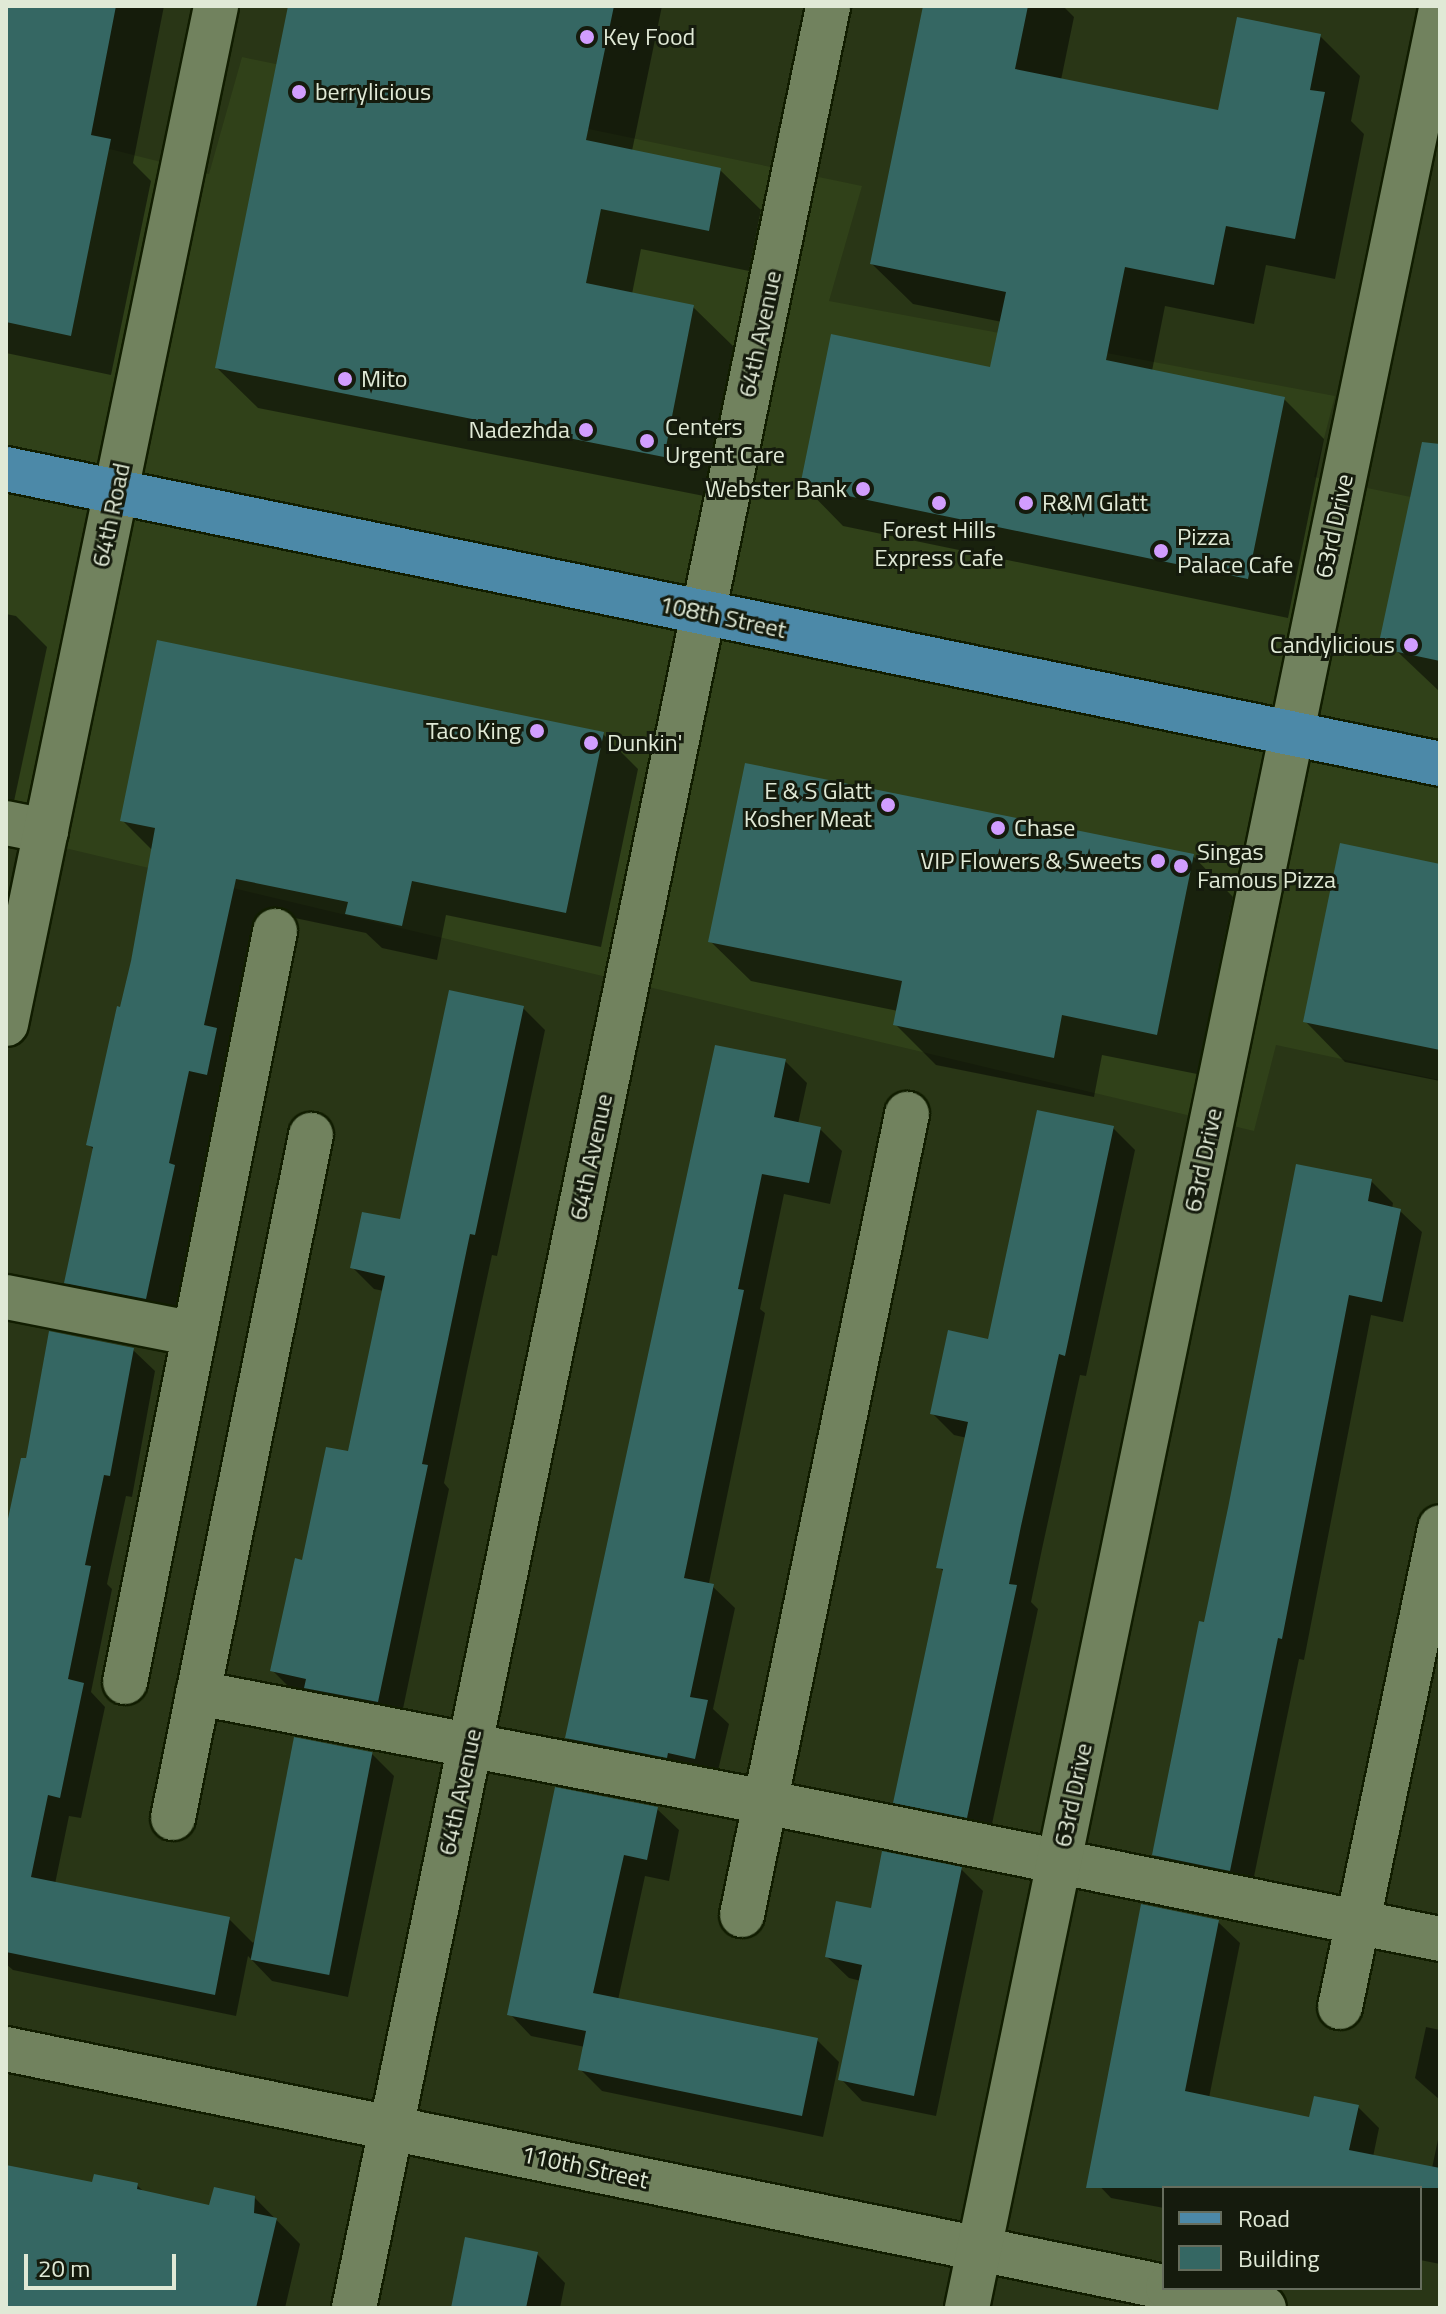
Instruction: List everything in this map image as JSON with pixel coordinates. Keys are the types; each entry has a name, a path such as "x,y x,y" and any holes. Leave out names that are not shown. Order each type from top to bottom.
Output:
{"main road":[{"name":"108th Street","path":"6,469 1440,764"}],"street":[{"name":"64th Road","path":"6,1024 26,827 116,491 216,6"},
{"name":"64th Avenue","path":"354,2308 828,6"},
{"name":"63rd Drive","path":"967,2308 1440,13"},
{"path":"125,1682 275,931"},
{"path":"742,1915 907,1114"},
{"path":"173,1818 311,1135"},
{"path":"6,1297 194,1334"},
{"path":"1340,2007 1440,1527"},
{"path":"198,1693 765,1802 1440,1939"},
{"name":"110th Street","path":"6,2049 1162,2287"},
{"name":"110th Street","path":"1176,2290 1264,2308"}],"shaded area":[{"path":"242,57 862,186 829,301 1335,396 1314,477 1440,503 1440,1080 1276,1045 1254,1131 6,834 6,123 209,174"}],"building":[{"path":"6,6 116,6 91,135 111,139 71,336 6,322"},
{"path":"288,6 614,6 586,140 721,168 709,231 601,209 586,283 694,305 664,457 215,368"},
{"path":"923,6 1028,6 1015,69 1218,110 1237,17 1321,34 1310,90 1325,92 1295,239 1226,226 1214,285 1125,267 1106,360 1285,397 1248,579 800,486 831,334 990,367 1006,292 870,264"},
{"path":"1422,442 1440,444 1440,661 1393,651 1380,638"},
{"path":"157,640 604,732 566,913 412,881 402,926 345,914 348,902 236,879 204,1025 217,1028 207,1075 189,1071 169,1163 175,1165 146,1299 64,1283 93,1147 86,1145 117,1006 120,1007 131,961 155,828 120,821"},
{"path":"745,763 1194,854 1157,1035 1062,1015 1054,1058 893,1025 902,981 708,942"},
{"path":"1340,843 1440,864 1440,1050 1303,1022"},
{"path":"449,990 524,1006 475,1235 470,1234 422,1464 428,1465 378,1702 304,1688 306,1679 270,1671 295,1558 302,1560 326,1447 348,1451 385,1276 350,1268 362,1212 400,1219"},
{"path":"715,1045 786,1059 774,1117 821,1127 809,1183 762,1174 738,1289 744,1290 684,1578 714,1584 690,1697 708,1700 695,1759 668,1753 667,1758 565,1738"},
{"path":"1037,1110 1114,1126 1065,1356 1059,1354 1021,1526 1009,1584 1017,1585 967,1818 893,1803 943,1569 936,1568 968,1422 930,1414 948,1330 988,1339"},
{"path":"1296,1164 1372,1179 1368,1201 1401,1209 1382,1302 1349,1295 1282,1639 1278,1638 1230,1871 1152,1855 1199,1621 1204,1622 1228,1508"},
{"path":"49,1331 134,1348 110,1476 104,1475 85,1565 91,1566 68,1679 84,1683 60,1798 48,1795 31,1877 230,1917 215,1995 6,1952 6,1528 21,1458 26,1458"},
{"path":"294,1737 373,1752 329,1975 251,1960"},
{"path":"555,1787 658,1807 647,1860 624,1855 593,1993 818,2038 802,2116 578,2070 586,2031 507,2015"},
{"path":"882,1851 962,1867 914,2096 838,2080 862,1965 825,1957 836,1901 871,1908"},
{"path":"1141,1904 1219,1920 1185,2091 1309,2117 1314,2096 1359,2105 1349,2150 1440,2168 1440,2188 1086,2188"},
{"path":"6,2165 92,2182 94,2174 138,2183 137,2189 209,2205 214,2187 255,2196 254,2213 277,2218 256,2308 6,2308"},
{"path":"465,2237 538,2252 526,2308 451,2308"}],"place":[{"name":"Key Food","path":"587,37"},
{"name":"berrylicious","path":"299,92"},
{"name":"Mito","path":"345,379"},
{"name":"Nadezhda","path":"586,430"},
{"name":"Centers Urgent Care","path":"647,441"},
{"name":"Webster Bank","path":"863,489"},
{"name":"Forest Hills Express Cafe","path":"939,503"},
{"name":"R&M Glatt","path":"1026,503"},
{"name":"Pizza Palace Cafe","path":"1161,551"},
{"name":"Candylicious","path":"1411,645"},
{"name":"Taco King","path":"537,731"},
{"name":"Dunkin'","path":"591,743"},
{"name":"E & S Glatt Kosher Meat","path":"888,805"},
{"name":"Chase","path":"998,828"},
{"name":"VIP Flowers & Sweets","path":"1158,861"},
{"name":"Singas Famous Pizza","path":"1181,866"}]}
